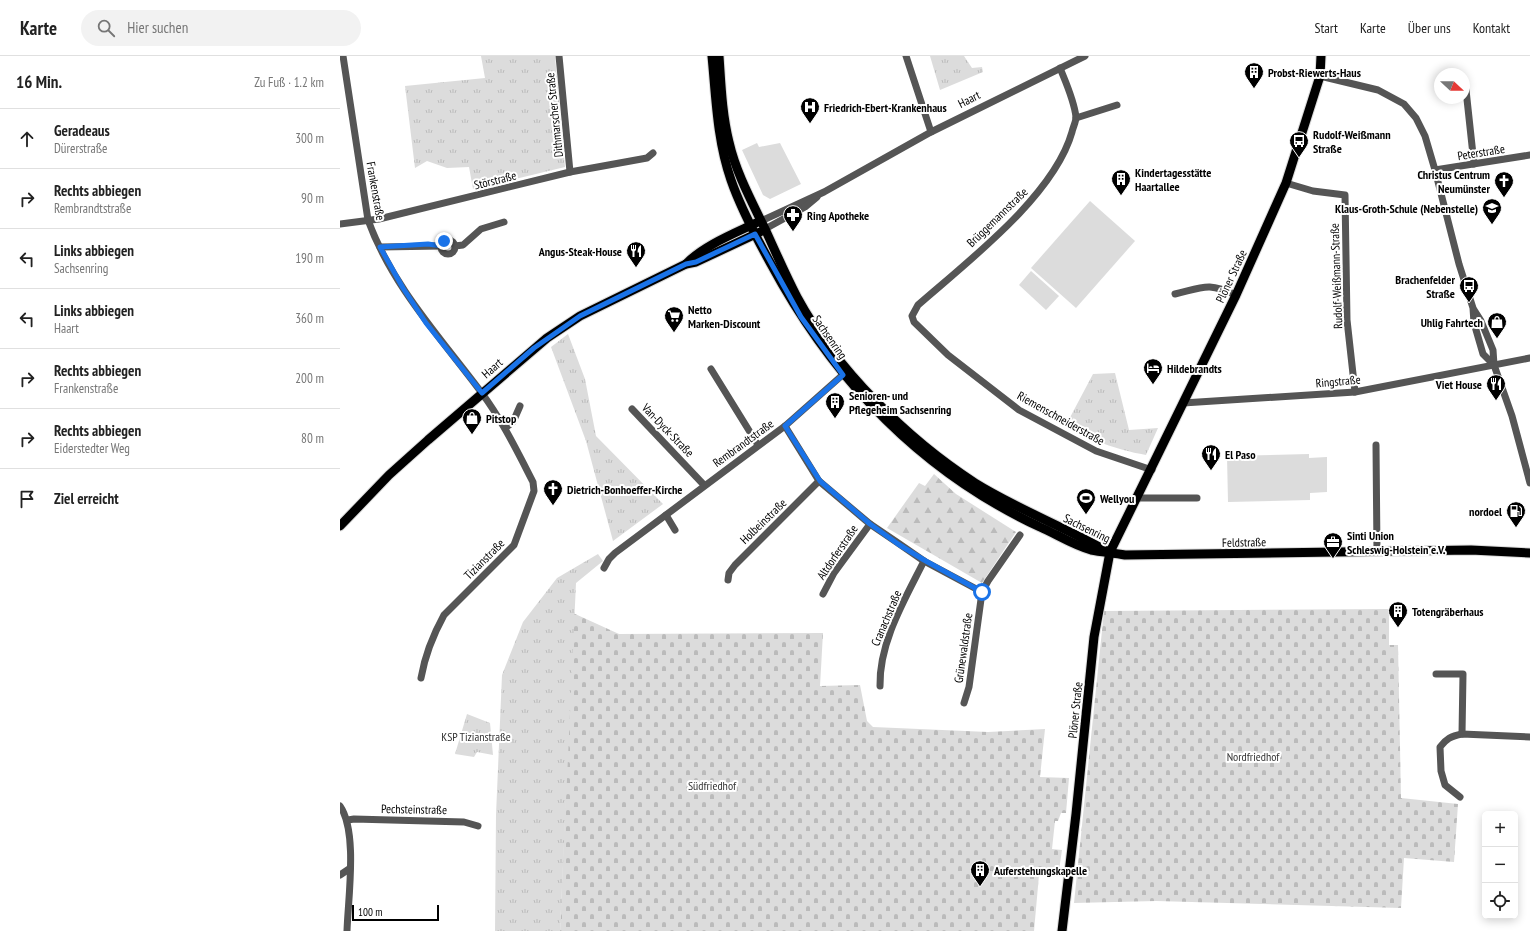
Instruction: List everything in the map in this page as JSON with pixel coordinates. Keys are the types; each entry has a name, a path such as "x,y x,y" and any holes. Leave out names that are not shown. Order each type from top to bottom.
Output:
{"main road":[{"name":"Sachsenring","path":"712,56 722,145 730,179 755,234 801,317 846,372 906,430 975,483 1016,507 1110,552"},
{"name":"Sachsenring","path":"719,56 725,119 729,143 738,170 797,298 846,372"},
{"name":"Plöner Straße","path":"1062,931 1076,814 1094,637 1110,552 1152,470 1236,295 1286,183 1320,76 1322,56"},
{"path":"724,238 740,224 744,210"},
{"name":"Haart","path":"686,264 692,257 724,238 751,226 763,225"},
{"name":"Haart","path":"340,526 389,475 534,348 580,316 686,264 696,262 755,234 763,225"},
{"name":"Feldstraße","path":"1110,552 1131,555 1471,550 1530,553"}],"street":[{"name":"Frankenstraße","path":"343,56 368,220 380,247 403,288 426,323 482,393"},
{"name":"Dithmarscher Straße","path":"559,56 570,172"},
{"path":"906,56 931,132"},
{"name":"Haart","path":"763,225 931,132 1085,56"},
{"name":"Brüggemannstraße","path":"948,355 914,322 912,316 914,310 1011,221 1037,194 1055,169 1069,144 1076,118 1070,92 1060,68"},
{"path":"1320,76 1378,90 1404,104 1410,109 1421,127 1435,170 1473,308 1474,323 1484,354 1494,365 1512,416 1530,483"},
{"path":"1468,104 1474,164"},
{"path":"1076,118 1116,105"},
{"name":"Störstraße","path":"340,224 422,210 570,172 648,158 653,153"},
{"name":"Peterstraße","path":"1435,170 1530,155"},
{"name":"Rudolf-Weißmann-Straße","path":"1286,183 1313,191 1345,195 1347,320 1355,392"},
{"path":"380,247 428,244 442,246 444,241 449,240 453,242 455,246 463,245 481,229 504,222"},
{"path":"1175,294 1208,286 1218,286 1236,295"},
{"name":"Riemenschneiderstraße","path":"948,355 1018,410 1096,451 1152,470"},
{"name":"Ringstraße","path":"1183,403 1355,392 1530,358"},
{"path":"711,369 758,445"},
{"name":"Rembrandtstraße","path":"604,568 609,559 615,553 704,485 785,426 846,372"},
{"name":"Tizianstraße","path":"420,678 427,651 436,629 444,615 514,545 534,492 533,482 505,428 482,393"},
{"path":"505,428 513,422 520,406"},
{"name":"Van-Dyck-Straße","path":"632,409 704,485"},
{"path":"785,426 820,481 870,524 924,560 982,592"},
{"path":"1376,445 1377,552"},
{"name":"Holbeinstraße","path":"728,580 729,573 735,565 820,481"},
{"path":"1138,498 1197,498"},
{"path":"666,515 675,530"},
{"name":"Altdorferstraße","path":"823,594 834,573 870,524"},
{"name":"Grünewaldstraße","path":"964,703 969,687 982,592 1020,535"},
{"name":"Cranachstraße","path":"880,686 880,669 884,652 899,613 924,560"},
{"path":"1436,674 1463,674 1462,734"},
{"path":"1460,798 1445,785 1441,771 1440,747 1446,740 1453,735 1462,734 1530,737"},
{"path":"340,806 348,820 350,847 347,931"},
{"name":"Pechsteinstraße","path":"348,820 464,822 478,826"},
{"path":"340,875 349,869"}],"green space":[{"path":"481,56 555,56 565,167 473,189 469,167 447,168 427,161 415,168 405,86 485,78"},
{"path":"930,56 964,56 972,68 982,67 983,72 940,90"},
{"path":"757,143 759,147 780,143 801,184 770,199 763,195 742,150"},
{"path":"1090,201 1135,241 1076,308 1031,268"},
{"path":"1031,271 1059,296 1046,310 1019,285"},
{"path":"568,334 585,379 596,436 663,504 613,541 586,441 551,347"},
{"path":"1115,373 1129,430 1158,428 1146,455 1104,444 1066,425 1093,374"},
{"path":"1309,454 1309,458 1327,457 1327,492 1310,493 1310,500 1228,502 1227,456"},
{"path":"934,474 956,494 1016,532 982,583 887,528 919,483 925,486"},
{"path":"598,554 603,561 576,583 560,931 495,931 496,815 502,675 523,622 557,578"},
{"name":"Nordfriedhof","path":"1389,609 1389,645 1398,645 1401,798 1458,804 1454,862 1404,858 1401,908 1156,901 1074,903 1104,611"},
{"name":"Südfriedhof","path":"573,613 619,634 823,633 820,686 860,685 867,721 873,727 988,732 1045,729 1040,777 1069,778 1066,813 1061,813 1058,821 1055,821 1052,849 1062,850 1058,877 1039,875 1034,931 560,931"},
{"name":"KSP Tizianstraße","path":"467,714 490,723 493,755 477,752 474,757 455,754"}],"place":[{"name":"Probst-Riewerts-Haus","path":"1254,89"},
{"name":"Friedrich-Ebert-Krankenhaus","path":"810,124"},
{"name":"Rudolf-Weißmann Straße","path":"1299,158"},
{"name":"Kindertagesstätte Haartallee","path":"1121,196"},
{"name":"Christus Centrum Neumünster","path":"1504,198"},
{"name":"Klaus-Groth-Schule (Nebenstelle)","path":"1492,225"},
{"name":"Ring Apotheke","path":"793,232"},
{"name":"Angus-Steak-House","path":"636,268"},
{"name":"Brachenfelder Straße","path":"1469,303"},
{"name":"Netto Marken-Discount","path":"674,333"},
{"name":"Uhlig Fahrtech","path":"1497,339"},
{"name":"Hildebrandts","path":"1153,385"},
{"name":"Viet House","path":"1496,401"},
{"name":"Senioren- und Pflegeheim Sachsenring","path":"835,419"},
{"name":"Pitstop","path":"472,435"},
{"name":"El Paso","path":"1211,471"},
{"name":"Dietrich-Bonhoeffer-Kirche","path":"553,506"},
{"name":"Wellyou","path":"1086,515"},
{"name":"nordoel","path":"1516,528"},
{"name":"Sinti Union Schleswig-Holstein e.V.","path":"1333,559"},
{"name":"Totengräberhaus","path":"1398,628"},
{"name":"Auferstehungskapelle","path":"980,887"}],"route":[{"path":"444,241 442,246 428,244 380,247 403,288 426,323 482,393 534,348 580,316 686,264 696,262 755,234 801,317 843,375 785,426 808,466 820,481 870,524 924,560 982,592"}]}
